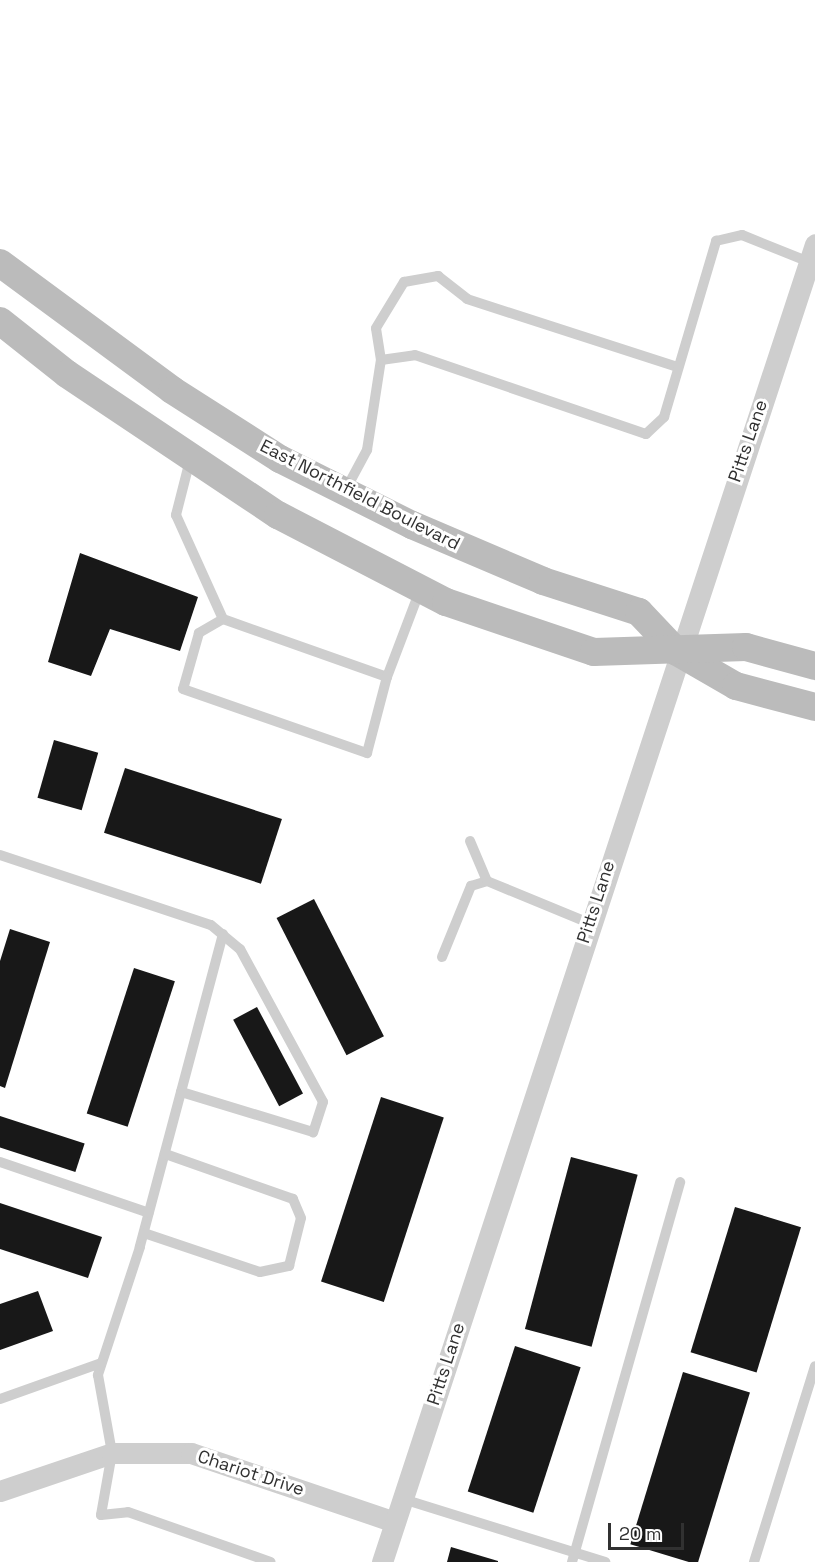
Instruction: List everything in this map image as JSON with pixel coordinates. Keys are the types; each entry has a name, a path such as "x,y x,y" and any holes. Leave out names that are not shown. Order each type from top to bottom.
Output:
{"main road":[{"name":"East Northfield Boulevard","path":"0,263 172,390 280,459 543,581 639,612 677,652 736,686 815,707"},
{"path":"0,315 23,282"},
{"name":"East Northfield Boulevard","path":"0,321 67,374 278,515 420,588 594,652 677,652 746,647 815,666"}],"street":[{"name":"Pitts Lane","path":"382,1562 677,652 812,253"},
{"name":"Chariot Drive","path":"0,1491 112,1453 190,1453 395,1522"}],"lane":[{"path":"381,360 415,355 645,434 664,417 716,241 742,235 812,253"},
{"path":"345,491 367,450 381,360 376,328 404,282 438,276 467,299 678,367"},
{"path":"190,457 176,515 223,619 387,676"},
{"path":"223,619 199,633 183,689 368,753 387,676 420,588"},
{"path":"470,841 487,881"},
{"path":"0,855 211,925 223,934 240,949 323,1102 313,1132 181,1092"},
{"path":"442,957 471,886 487,881 589,923"},
{"path":"223,934 144,1233 98,1375 112,1453 101,1515 128,1512 271,1562"},
{"path":"144,1233 260,1272 289,1266 301,1218 293,1199 165,1154"},
{"path":"0,1162 149,1213"},
{"path":"573,1558 680,1182"},
{"path":"0,1399 101,1363"},
{"path":"754,1562 815,1366"},
{"path":"403,1498 573,1558 605,1562"}],"building":[{"path":"80,553 198,597 180,651 110,629 91,676 48,662"},
{"path":"54,740 98,753 82,810 37,798"},
{"path":"125,768 282,819 261,884 104,833"},
{"path":"314,899 384,1036 346,1055 277,918"},
{"path":"10,929 50,942 5,1088 0,1086 0,961"},
{"path":"134,968 175,981 128,1127 87,1114"},
{"path":"257,1007 303,1094 279,1106 233,1020"},
{"path":"381,1097 444,1117 384,1302 321,1282"},
{"path":"0,1116 85,1144 75,1172 0,1148"},
{"path":"571,1157 638,1175 592,1347 525,1329"},
{"path":"0,1203 102,1237 88,1278 0,1249"},
{"path":"735,1207 801,1227 757,1373 691,1352"},
{"path":"38,1291 53,1331 0,1350 0,1304"},
{"path":"515,1346 581,1367 533,1513 468,1492"},
{"path":"683,1372 750,1392 698,1562 689,1562 630,1544"},
{"path":"451,1547 498,1561 498,1562 447,1562"}]}
